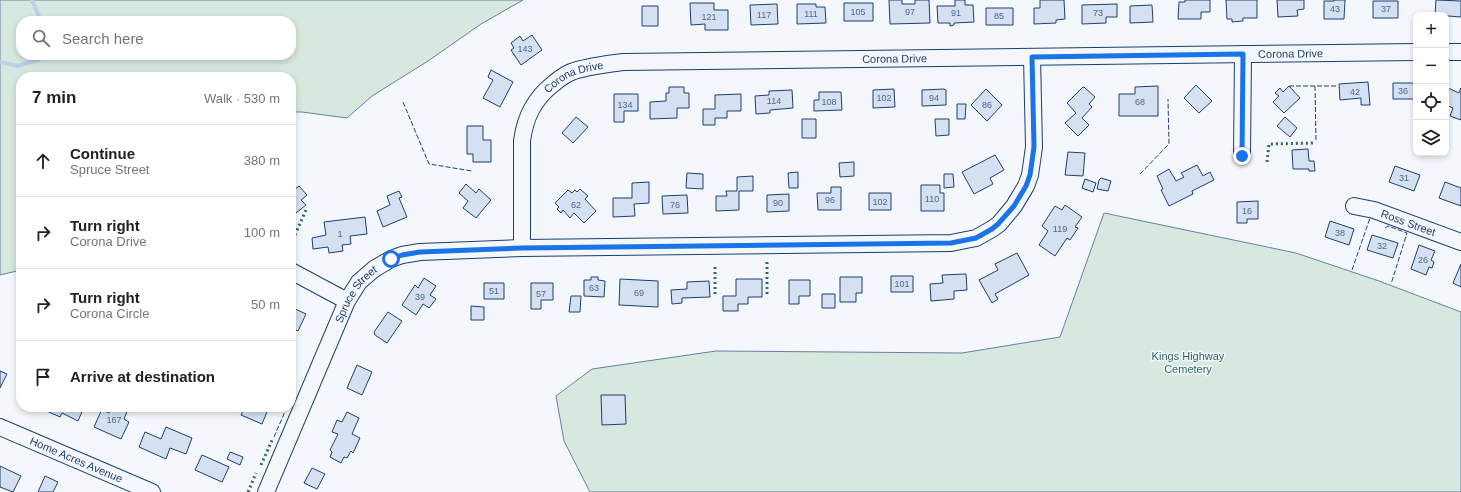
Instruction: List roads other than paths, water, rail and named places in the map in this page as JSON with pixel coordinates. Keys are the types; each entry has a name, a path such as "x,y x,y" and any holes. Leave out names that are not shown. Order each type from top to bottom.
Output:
{"street":[{"name":"Corona Drive","path":"522,248 522,141 524,128 535,101 554,83 573,71 623,62 1413,52"},
{"path":"1449,52 1461,52"},
{"path":"1242,156 1243,54"},
{"name":"Spruce Street","path":"266,492 347,301 359,282 382,264 402,255 420,252 522,248 951,243 976,238 992,229 1006,217 1021,196 1030,175 1034,147 1032,57"},
{"name":"Ross Street","path":"1354,206 1374,210 1461,242"},
{"path":"296,274 347,301"},
{"name":"Home Acres Avenue","path":"0,427 152,492"}],"waterway":[{"path":"32,0 39,16"},
{"path":"0,62 18,66 37,60"}],"park label":[{"name":"Kings Highway Cemetery","path":"1188,362"}]}
